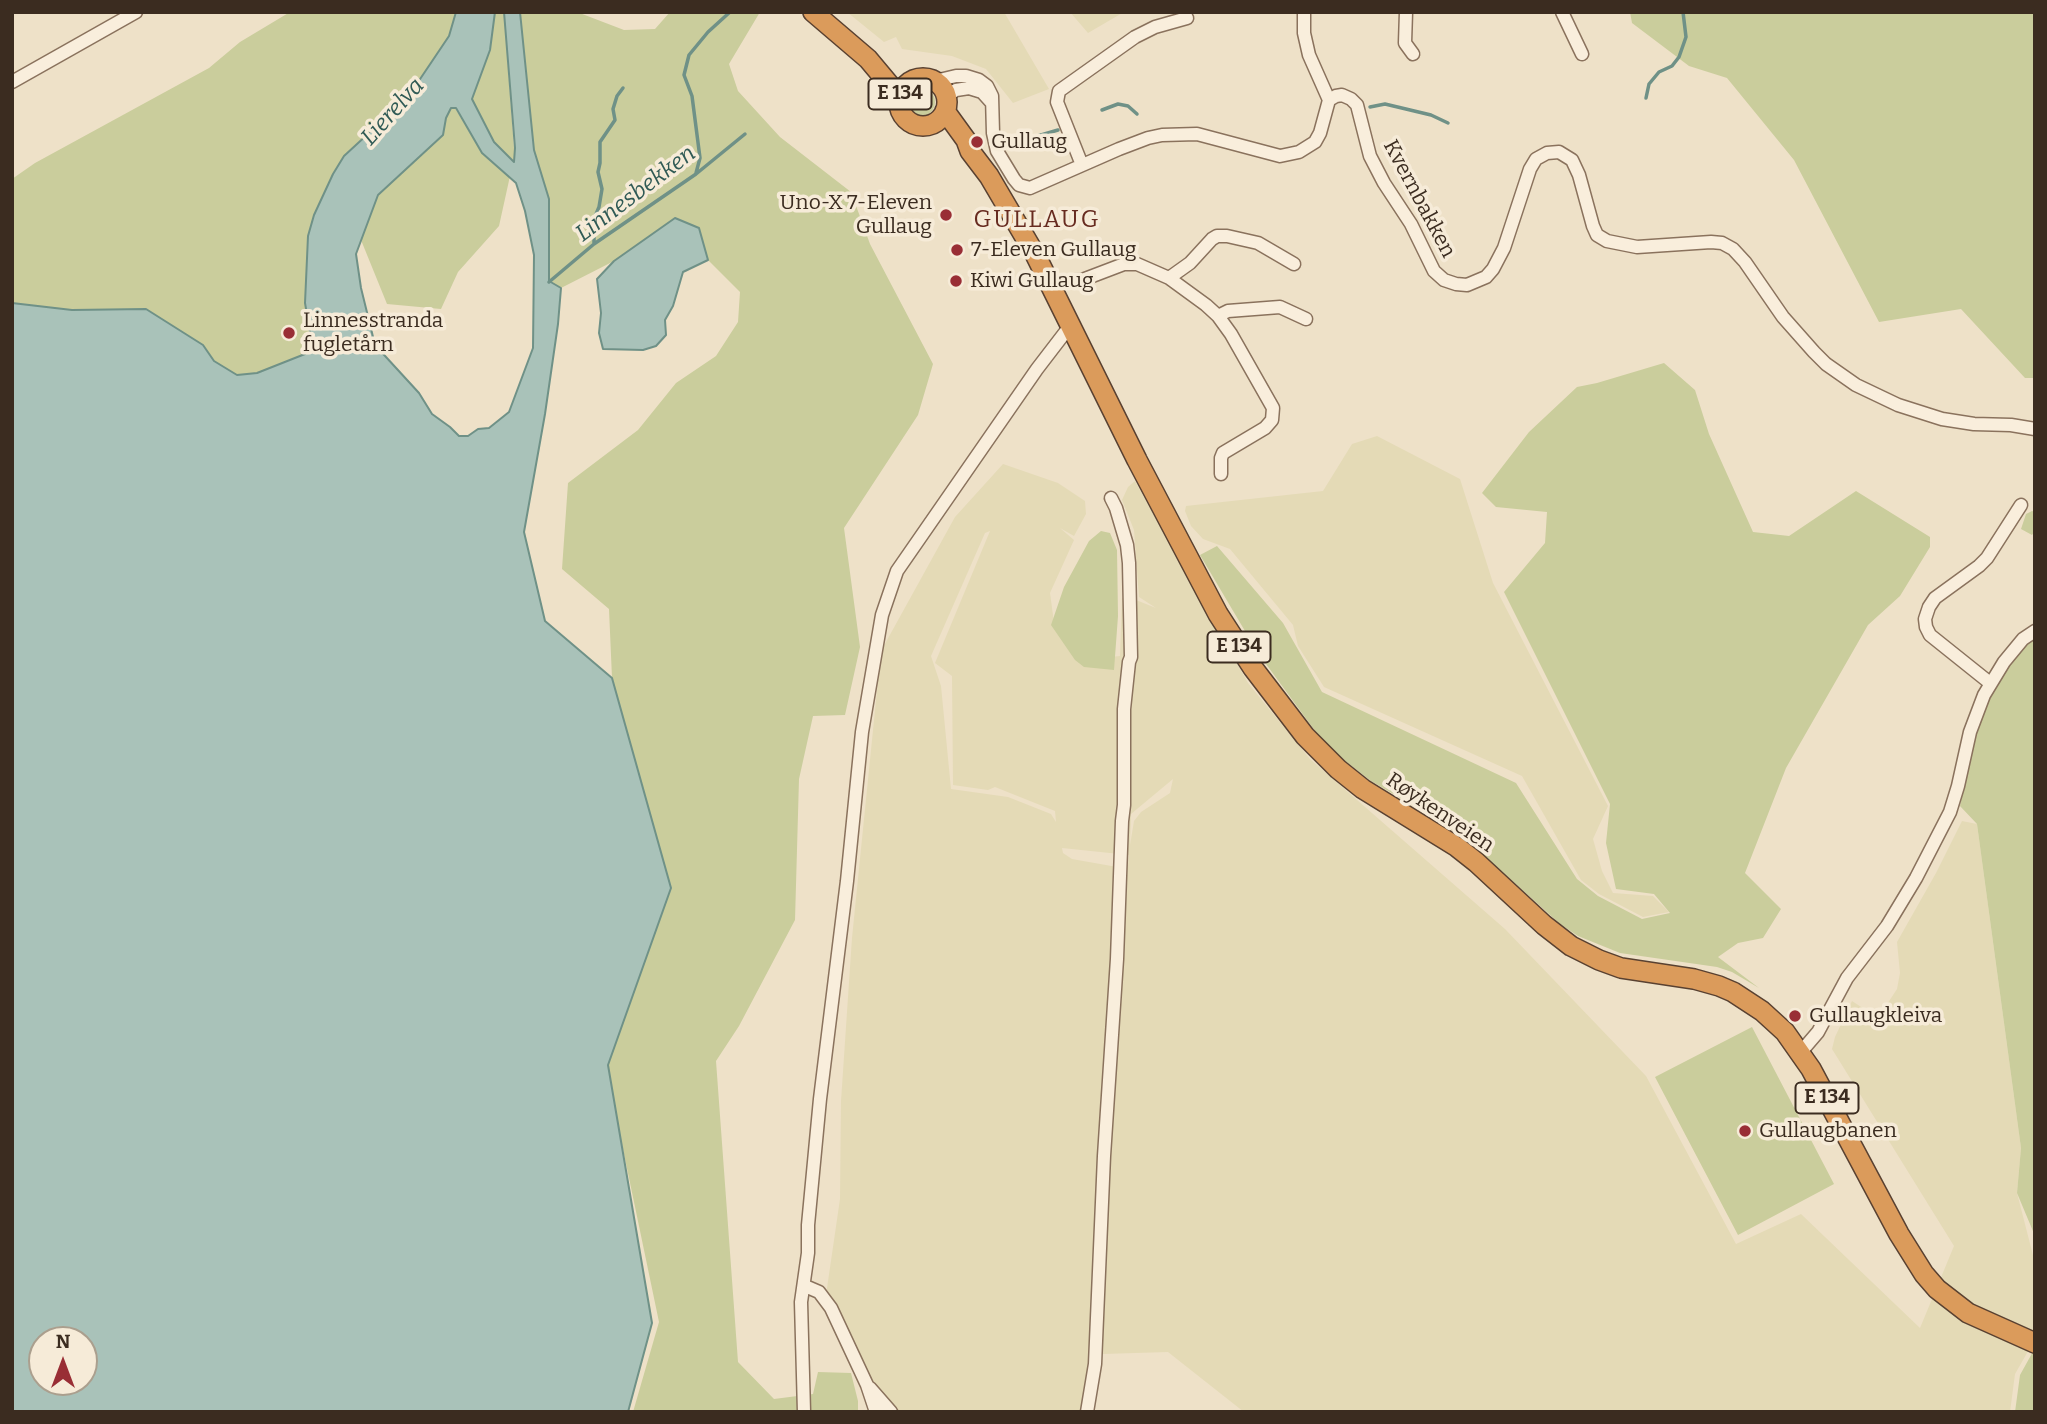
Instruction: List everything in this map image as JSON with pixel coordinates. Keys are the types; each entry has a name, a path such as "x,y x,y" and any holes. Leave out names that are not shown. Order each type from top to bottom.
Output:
{"highway":[{"name":"E 134","path":"813,12 868,60 899,96"},
{"name":"E 134","path":"868,60 913,80"},
{"name":"E 134","path":"924,78 939,103 919,126 907,120 899,109 899,96 904,87 913,80 924,78"},
{"name":"Røykenveien","path":"939,103 1016,219 1218,614 1273,695 1322,755 1363,789 1457,847 1544,925 1572,946 1621,968 1694,979 1733,992 1769,1016 1785,1032 1824,1092 1899,1234 1924,1274 1937,1289 1968,1313 2035,1343"}],"street":[{"path":"12,82 136,12"},
{"path":"939,103 956,76 975,78 991,91 993,133 997,151 1019,185 1034,187 1139,141 1173,134 1197,134 1280,156 1299,152 1315,142 1329,100 1309,55 1304,33 1304,12"},
{"path":"1406,12 1405,43 1413,54"},
{"path":"1562,12 1582,54"},
{"path":"1082,165 1057,102 1059,91 1135,37 1155,27 1187,19"},
{"path":"939,103 963,88 976,89 985,94 992,104"},
{"name":"Kvernbakken","path":"1329,100 1342,95 1357,105 1370,156 1411,224 1434,271 1444,279 1467,285 1486,277 1504,247 1530,169 1536,159 1547,153 1559,152 1572,160 1579,174 1592,226 1606,241 1637,247 1722,243 1745,261 1783,317 1814,352 1856,385 1898,405 1942,419 2035,429"},
{"path":"1169,278 1190,263 1217,236 1258,243 1294,264"},
{"path":"1068,281 1082,279 1124,264 1138,264 1169,278 1218,316 1273,408 1272,420 1265,428 1223,453 1221,474"},
{"path":"1218,316 1228,311 1280,307 1306,318"},
{"path":"804,1412 802,1303 820,1099 862,732 882,615 898,571 1037,369 1070,326"},
{"path":"1087,1412 1095,1364 1124,805 1124,709 1131,657 1129,563 1116,508 1111,498"},
{"path":"1990,683 1930,635 1925,619 1935,598 1987,558 2021,505"},
{"path":"1800,1053 1818,1032 1847,978 1887,926 1936,841 1954,799 1970,732 1990,683 2023,639 2035,631"},
{"path":"804,1286 819,1292 831,1308 867,1385 876,1412"},
{"path":"867,1385 891,1412"}],"shaded area":[{"path":"847,12 1004,12 1049,89 1013,103 986,69 952,56 902,49 896,37 884,42"},
{"path":"1070,12 1124,12 1088,33"},
{"path":"1377,436 1460,479 1493,583 1608,806 1593,839 1602,871 1613,893 1653,896 1669,912 1643,917 1599,894 1581,880 1522,776 1324,687 1298,646 1293,625 1230,549 1203,539 1191,526 1185,511 1186,506 1323,491 1352,444"},
{"path":"1003,464 1058,483 1085,501 1086,514 1074,536 1060,528 1074,540 1050,593 1055,630 1081,660 1120,656 1122,598 1156,608 1139,597 1134,530 1122,500 1128,487 1135,481 1248,683 1310,759 1505,929 1646,1076 1736,1244 1801,1214 1920,1328 1954,1246 1832,1049 1852,1001 1878,1018 1897,989 1900,973 1897,942 1962,821 1977,824 2021,1148 2017,1193 2035,1263 2035,1339 2015,1374 2010,1412 1244,1412 1168,1352 1103,1354 1090,1363 1082,1412 877,1412 826,1295 840,1199 841,1101 852,938 881,651 955,517","holes":["990,531 935,663 952,676 953,785 988,790 995,787 1055,811 1056,822 1051,814 1008,797 951,789 941,686 931,656 985,533","1173,779 1170,793 1141,812 1134,821 1130,845 1131,814","1062,848 1129,855 1128,865 1117,867 1072,859 1063,853"]}],"green space":[{"path":"290,12 456,12 450,36 408,97 344,156 314,215 308,236 305,303 310,347 305,354 257,373 237,375 214,361 203,345 72,310 12,303 12,179 35,163 209,68 240,42"},
{"path":"495,12 504,12 515,162 494,142 472,99 490,50"},
{"path":"520,12 577,12 624,30 655,29 670,12 760,12 729,64 738,91 780,137 851,192 870,244 933,364 918,415 844,528 860,647 845,715 813,716 799,779 795,920 739,1026 716,1061 738,1362 774,1399 813,1394 818,1372 851,1373 858,1412 633,1412 659,1322 608,1065 671,888 612,678 609,609 562,569 568,483 638,430 676,383 716,356 738,322 740,292 708,260 699,228 614,261 561,288 549,282 549,199 534,150"},
{"path":"1630,12 2035,12 2035,378 2025,378 1961,309 1879,322 1794,160 1727,78 1689,66 1632,23"},
{"path":"921,88 931,92 935,102 931,112 921,116 911,112 907,102 911,92"},
{"path":"451,108 455,108 482,153 510,176 499,226 458,272 441,309 387,304 361,240 378,195 443,135"},
{"path":"1664,363 1695,390 1709,434 1753,532 1789,536 1856,491 1930,537 1930,547 1900,596 1868,625 1786,768 1745,873 1781,909 1763,938 1738,943 1718,957 1759,988 1732,972 1717,967 1620,953 1578,936 1560,924 1468,841 1371,781 1340,757 1318,735 1258,653 1200,555 1217,546 1283,623 1322,692 1516,783 1577,879 1598,896 1642,919 1670,913 1654,894 1616,889 1606,843 1610,804 1504,592 1545,543 1547,512 1496,507 1482,493 1529,432 1577,387"},
{"path":"2035,512 2035,531 2032,535 2021,529 2026,514"},
{"path":"1101,531 1110,533 1117,550 1118,616 1114,670 1084,667 1075,660 1051,625 1064,587 1089,541"},
{"path":"2035,637 2035,1236 2017,1193 2021,1148 1977,824 1960,806 1974,736 1993,687 2026,643"},
{"name":"Gullaugbanen","path":"1752,1027 1834,1184 1738,1235 1655,1077"},
{"path":"2035,1348 2035,1412 2015,1412 2020,1375"}],"water":[{"name":"Lierelva","path":"456,12 495,12 490,50 472,99 494,142 514,162 504,12 520,12 534,150 549,199 549,281 561,288 545,414 524,532 545,621 612,678 671,888 608,1065 652,1323 628,1412 12,1412 12,303 72,310 146,309 203,345 214,361 237,375 257,373 305,354 310,346 305,303 308,236 314,215 344,156 408,97 449,36","holes":["451,108 456,108 482,153 516,183 534,255 533,348 509,412 489,428 478,429 468,436 459,436 432,414 419,393 375,345 356,254 378,195 443,135 446,118"]},
{"path":"675,218 699,228 708,260 683,272 673,306 665,320 666,335 656,346 643,350 603,349 599,333 601,313 597,279 614,261"}],"waterway":[{"path":"696,173 700,158 692,96 684,75 689,55 708,32 730,12"},
{"name":"Linnesbekken","path":"1646,98 1649,84 1659,72 1672,66 1679,57 1686,37 1683,12"},
{"path":"594,244 594,219 602,189 598,172 600,142 615,120 613,109 623,88"},
{"name":"Linnesbekken","path":"1102,110 1118,104 1128,106 1137,114"},
{"name":"Linnesbekken","path":"1370,107 1385,104 1431,115 1448,123"},
{"name":"Linnesbekken","path":"1004,136 1024,140 1058,130"},
{"name":"Linnesbekken","path":"549,282 594,244 696,174 745,134"}],"place":[{"name":"Gullaug","path":"977,142"},
{"name":"Uno-X 7-Eleven Gullaug","path":"946,215"},
{"name":"7-Eleven Gullaug","path":"957,250"},
{"name":"Kiwi Gullaug","path":"956,281"},
{"name":"Linnesstranda fugletårn","path":"289,333"},
{"name":"Gullaugkleiva","path":"1795,1016"},
{"name":"Gullaugbanen","path":"1745,1131"}],"district":[{"name":"GULLAUG","path":"1037,220"}]}
